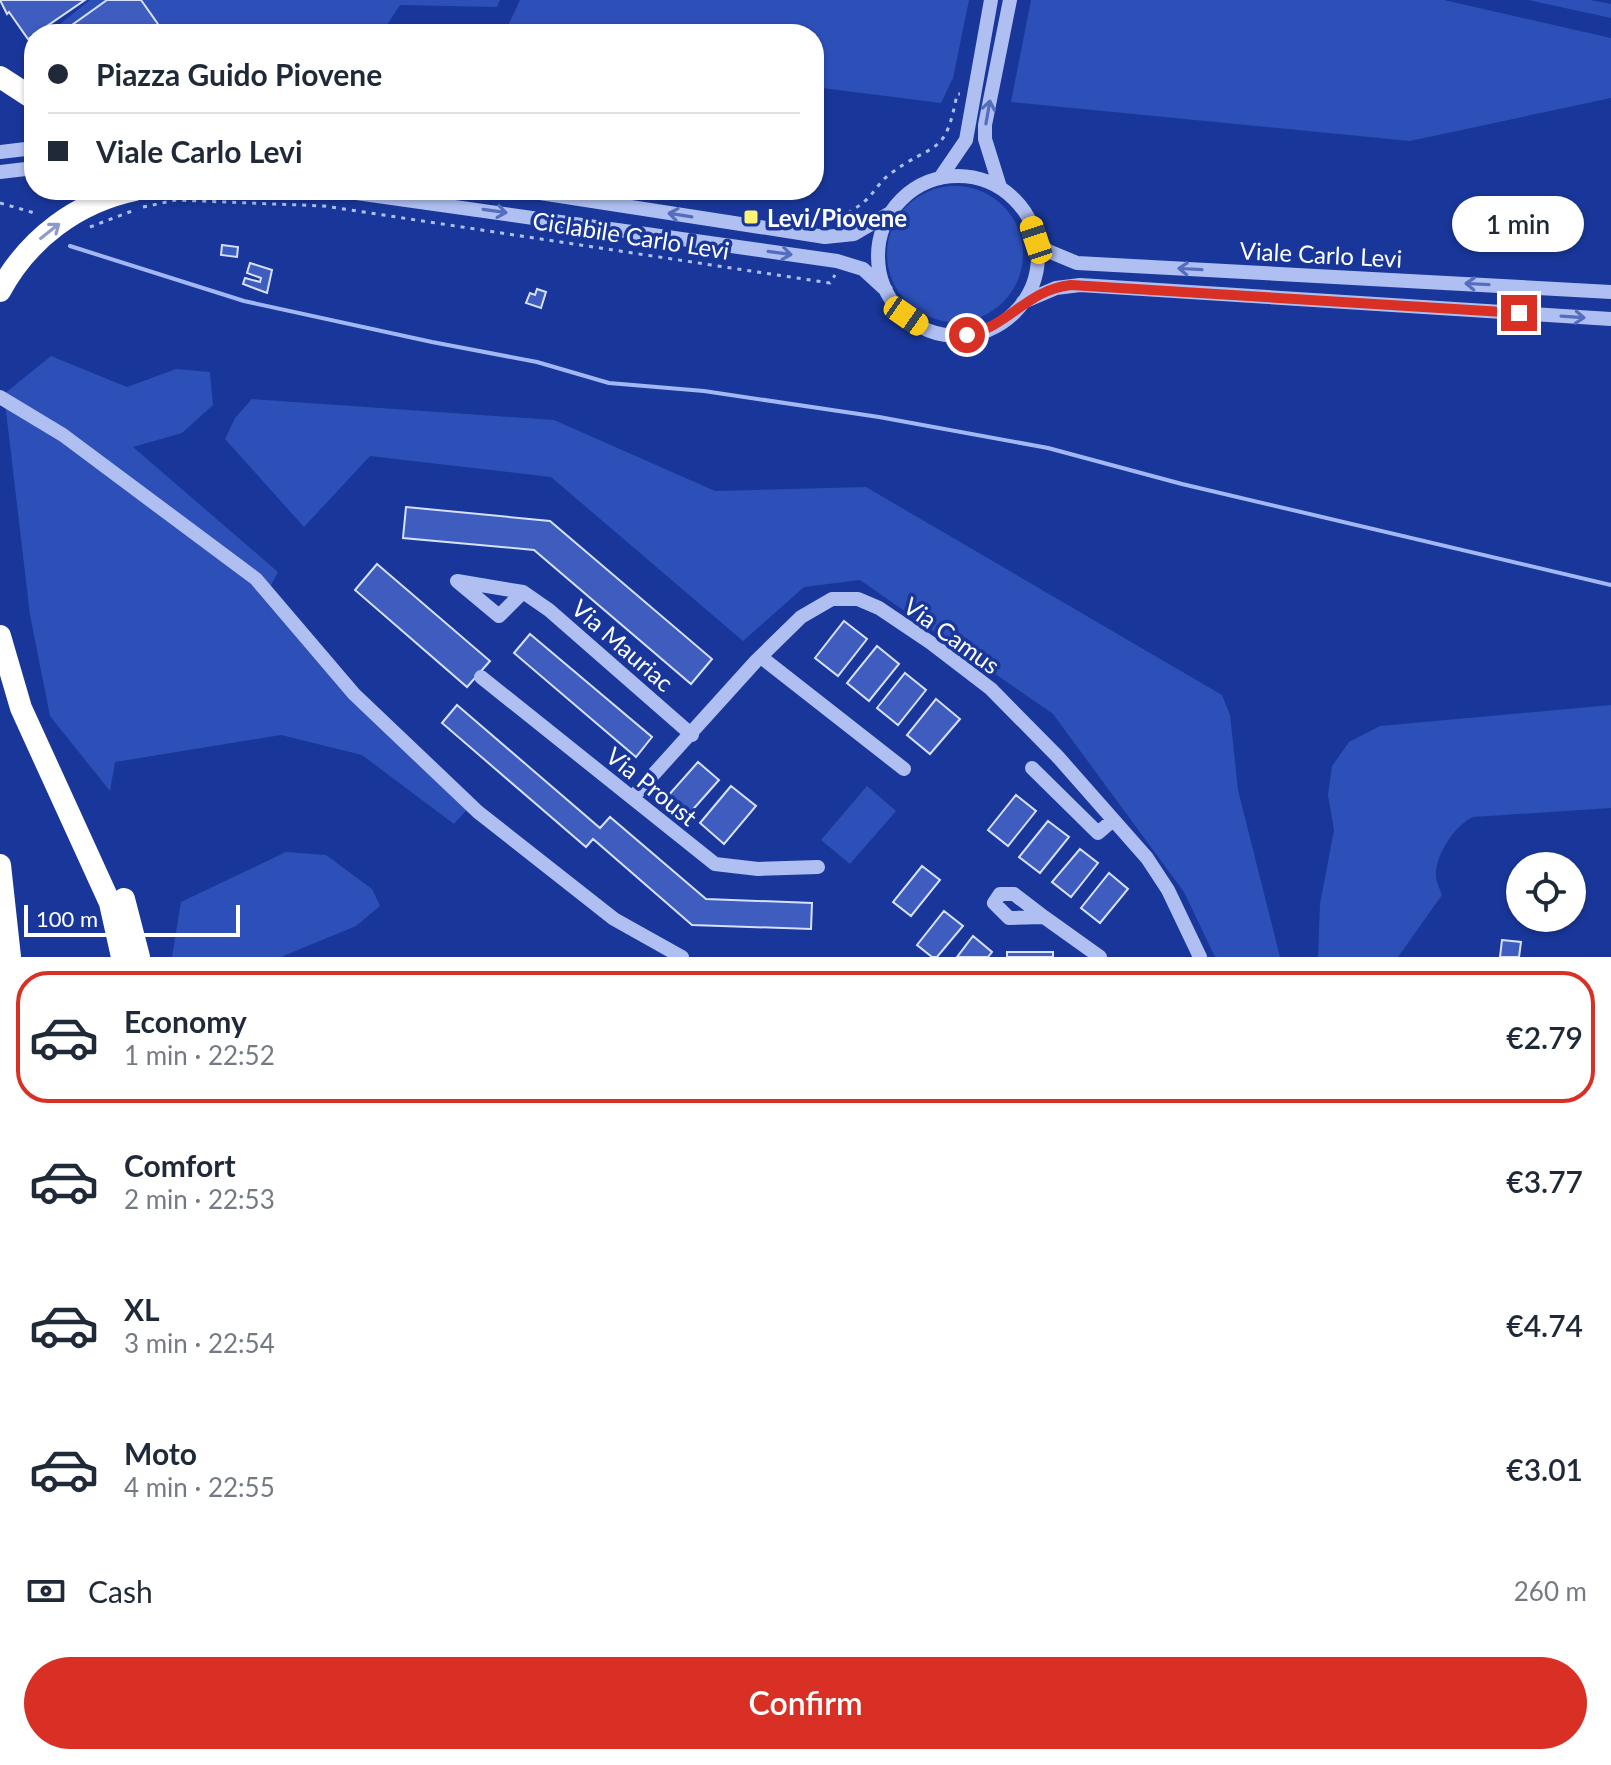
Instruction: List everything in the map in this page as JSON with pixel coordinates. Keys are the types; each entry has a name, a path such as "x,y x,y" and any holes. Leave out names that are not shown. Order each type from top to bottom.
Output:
{"highway":[{"path":"0,77 24,93"},
{"path":"0,291 23,257 56,226 105,200"},
{"path":"0,636 21,708 110,903 122,957"},
{"path":"21,708 58,766 109,864 130,918 139,957"},
{"path":"0,865 10,957"}],"street":[{"path":"940,178 966,140 991,0"},
{"path":"1000,187 985,139 985,125 1010,0"},
{"path":"0,152 24,149"},
{"path":"0,172 24,169"},
{"path":"940,178 977,178 1000,187 1022,208 1036,240 1038,261 1033,283 1023,302 991,328 967,335 951,335 919,326 894,304 880,275 878,251 883,227 891,213 912,191 940,178"},
{"path":"405,200 845,263 863,269 886,290"},
{"path":"586,200 833,238 854,234 891,213"},
{"name":"Viale Carlo Levi","path":"1036,240 1048,251 1077,263 1611,292"},
{"name":"Viale Carlo Levi","path":"1023,302 1056,288 1080,285 1611,319"},
{"path":"0,397 63,435 256,579 354,694 478,812 614,919 682,957"},
{"name":"Via Mauriac","path":"523,592 549,610 692,735"},
{"name":"Via Camus","path":"633,797 801,617 822,603 846,597 879,608 991,689 1147,858 1168,890 1200,957"},
{"path":"761,657 904,769"},
{"name":"Via Proust","path":"481,677 715,864 758,869 818,867"},
{"path":"1032,768 1098,833 1113,820"},
{"path":"1044,917 1100,957"}],"path":[{"path":"842,225 846,214 863,204 886,176 942,142 951,127 957,94"},
{"name":"Ciclabile Carlo Levi","path":"83,228 136,209 176,200 324,206 830,283 836,274"},
{"path":"0,203 38,214"}],"shaded area":[{"path":"90,0 500,0 497,7 400,5 388,24 60,24"},
{"path":"520,0 969,0 953,78 941,103 824,88 824,24 509,24"},
{"path":"1031,0 1444,0 1611,38 1611,98 1410,141 1011,102"},
{"path":"1528,0 1590,0 1611,4 1611,18"},
{"path":"955,186 981,191 1003,206 1018,228 1023,254 1018,280 1003,302 981,317 955,322 929,317 907,302 892,280 887,254 892,228 907,206 929,191"},
{"path":"51,356 127,387 176,369 210,372 213,405 182,433 133,447 278,572 267,593 328,663 471,805 454,824 362,755 281,735 115,762 110,791 50,716 30,615 4,394"},
{"path":"252,399 554,420 715,491 866,487 1222,695 1230,715 1238,790 1280,957 1215,957 1184,892 1053,714 860,580 804,587 743,641 551,477 370,456 304,527 225,439 235,418"},
{"path":"1611,705 1611,808 1473,817 1459,827 1447,842 1436,876 1442,895 1398,957 1318,957 1320,904 1334,830 1328,795 1332,766 1349,742 1380,726"},
{"path":"867,786 896,811 850,864 821,840"},
{"path":"286,852 326,855 372,889 380,906 356,926 281,957 172,957 181,902"}],"building":[{"path":"0,0 85,0 50,24 24,24 24,33 9,12 7,14"},
{"path":"107,0 141,0 158,24 73,24"},
{"path":"222,245 238,247 237,257 221,255"},
{"path":"250,263 272,270 267,293 243,284 245,278 260,282 261,278 247,273"},
{"path":"537,289 546,292 541,308 526,303 530,293 535,295"},
{"path":"406,507 550,521 712,659 691,684 534,550 403,538"},
{"path":"377,564 490,661 467,687 355,590"},
{"path":"844,621 867,639 838,676 815,658"},
{"path":"530,634 652,737 636,757 514,653"},
{"path":"877,646 899,664 869,701 847,683"},
{"path":"905,673 926,690 898,725 877,708"},
{"path":"936,699 960,719 930,754 907,735"},
{"path":"457,705 600,828 610,817 706,899 812,903 811,929 692,925 593,839 586,847 442,723"},
{"path":"698,762 719,780 688,815 667,797"},
{"path":"731,786 756,806 724,844 700,823"},
{"path":"1016,795 1036,811 1008,846 988,830"},
{"path":"1048,821 1069,837 1040,873 1019,857"},
{"path":"1080,849 1098,863 1071,897 1052,882"},
{"path":"922,866 940,880 911,916 893,902"},
{"path":"1109,873 1128,889 1100,923 1081,908"},
{"path":"944,911 963,926 937,957 932,957 917,945"},
{"path":"973,936 992,952 988,957 957,957"},
{"path":"1502,940 1521,942 1519,957 1500,957"},
{"path":"1007,952 1053,952 1053,957 1007,957"}],"waterway":[{"path":"70,246 244,301 537,362 609,383 704,391 879,417 1048,448 1182,484 1611,585"}],"place":[{"name":"Levi/Piovene","path":"751,217"}],"route":[{"path":"967,335 999,324 1023,302 1039,294 1071,285 1519,313"}]}
